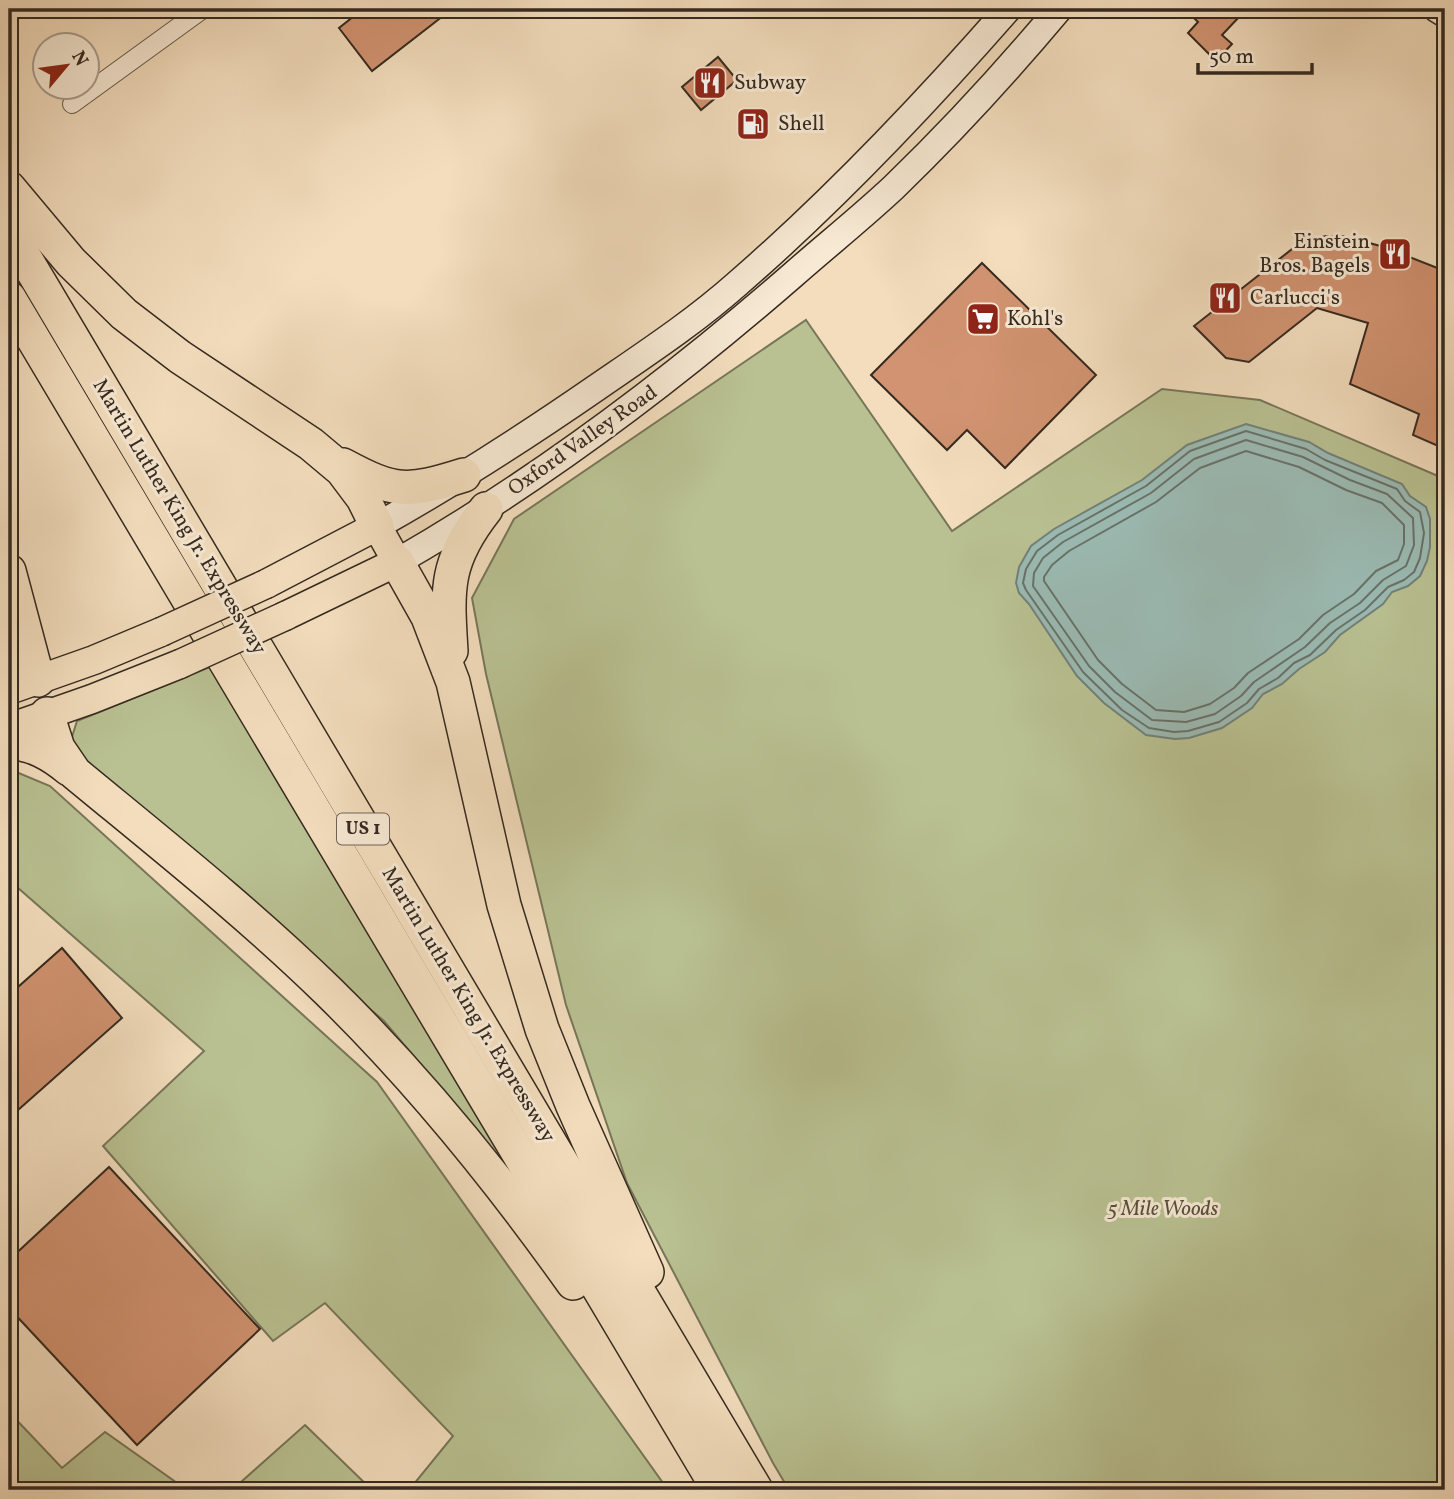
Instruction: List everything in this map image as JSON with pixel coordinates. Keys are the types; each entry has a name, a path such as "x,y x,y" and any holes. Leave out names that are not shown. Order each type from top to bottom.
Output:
{"highway":[{"path":"9,188 71,262 124,314 180,357 328,458 370,480 396,487 425,486 464,475"},
{"name":"Martin Luther King Jr. Expressway","path":"9,231 755,1490"},
{"name":"Martin Luther King Jr. Expressway","path":"9,298 718,1490"},
{"path":"328,458 353,483 377,526"},
{"path":"453,682 449,583 464,538 486,509"},
{"path":"397,562 433,628 453,682 499,885 542,1029 582,1127 718,1427"},
{"path":"9,571 24,685"},
{"path":"47,714 58,748 75,773"},
{"path":"9,742 31,745 46,752 75,773 261,929 329,992 409,1076 481,1161 540,1237 718,1490"}],"main road":[{"name":"Oxford Valley Road","path":"24,685 161,632 266,584 377,526 464,475 647,353 736,285 832,197 1008,9"},
{"name":"Oxford Valley Road","path":"9,728 180,664 285,616 397,562 486,509 624,414 763,301 902,179 1010,66 1059,9"},
{"path":"1437,9 1445,14"},
{"path":"377,526 397,562"},
{"path":"24,685 47,714"}],"street":[{"path":"72,104 202,9"}],"green space":[{"name":"5 Mile Woods","path":"806,320 952,531 1162,389 1260,400 1445,479 1445,1490 789,1490 773,1463 627,1183 566,1005 486,674 472,598 514,519"},
{"path":"210,667 516,1177 384,1021 99,776 70,743 77,721"},
{"path":"9,769 50,786 377,1082 668,1490 409,1490 453,1436 325,1303 273,1341 103,1146 204,1051 9,880"},
{"path":"9,1412 62,1468 105,1432 187,1490 9,1490"},
{"path":"305,1425 372,1490 232,1490"}],"water":[{"path":"1246,424 1309,442 1328,453 1402,484 1410,496 1426,507 1430,519 1427,561 1420,576 1408,586 1392,592 1383,604 1340,635 1325,652 1282,684 1263,694 1252,708 1222,728 1189,738 1146,735 1104,703 1077,676 1019,593 1016,583 1019,567 1031,546 1054,529 1142,480 1187,445"}],"building":[{"path":"363,9 452,9 372,71 339,28"},
{"path":"1185,9 1232,9 1240,16 1222,35 1232,44 1216,61 1188,33 1198,22"},
{"name":"Subway","path":"718,57 737,80 701,110 682,87"},
{"path":"1326,236 1344,236 1384,247 1445,271 1445,449 1413,435 1419,414 1350,384 1368,323 1317,308 1249,362 1226,358 1194,326 1301,242"},
{"name":"Kohl's","path":"982,263 1096,375 1005,468 967,430 947,450 871,375"},
{"path":"62,948 122,1018 9,1118 9,995"},
{"path":"109,1167 260,1329 137,1445 9,1308 9,1260"}],"place":[{"name":"Subway","path":"710,83"},
{"name":"Shell","path":"753,124"},
{"name":"Einstein Bros. Bagels","path":"1395,254"},
{"name":"Carlucci's","path":"1225,298"},
{"name":"Kohl's","path":"983,319"}]}
